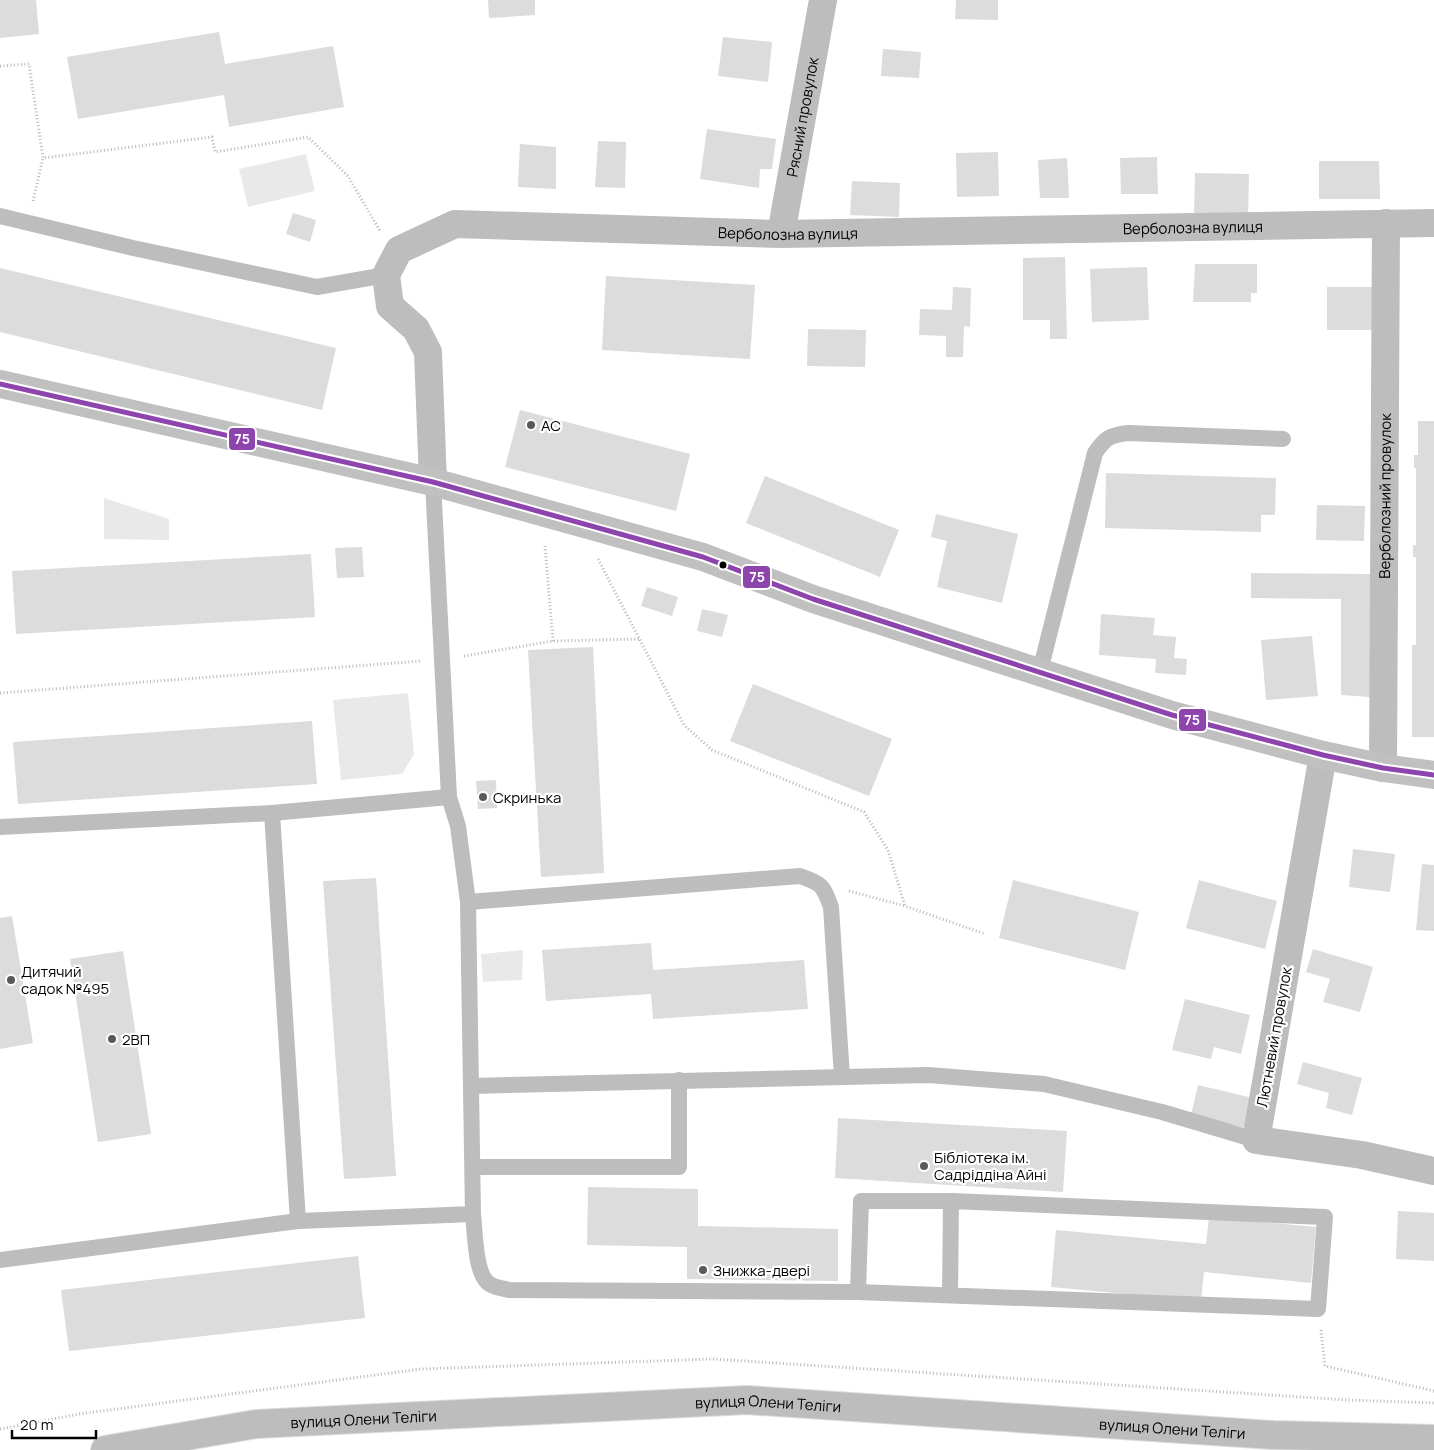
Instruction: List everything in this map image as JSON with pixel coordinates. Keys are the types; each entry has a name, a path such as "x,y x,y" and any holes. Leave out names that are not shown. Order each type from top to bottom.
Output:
{"street":[{"name":"Рясний провулок","path":"781,234 823,0"},
{"name":"Верболозний провулок","path":"1382,768 1386,223"},
{"name":"Верболозна вулиця","path":"391,266 399,250 455,224 781,234 1434,223"},
{"path":"391,266 390,306 416,329 428,352 433,482"},
{"path":"0,384 433,482 703,557 813,599 1172,715 1323,755 1382,768 1434,774"},
{"name":"Лютневий провулок","path":"1256,1140 1323,755"},
{"path":"1256,1140 1362,1156 1434,1171"},
{"name":"вулиця Олени Теліги","path":"105,1450 256,1424 747,1400 1273,1435 1434,1439"}],"lane":[{"path":"0,216 133,248 317,287 391,266"},
{"path":"1040,671 1094,453 1104,441 1114,435 1128,433 1283,440"},
{"path":"433,482 449,797 458,826 468,902 473,1214 482,1274 494,1287 509,1290 609,1292 858,1292 1318,1309 1325,1217 950,1201 861,1201 858,1292"},
{"path":"0,827 272,813 449,797"},
{"path":"272,813 298,1221"},
{"path":"468,902 800,876 817,882 825,892 831,907 842,1076"},
{"path":"471,1086 928,1075 1044,1084 1162,1112 1256,1140"},
{"path":"473,1167 680,1167 679,1080"},
{"path":"950,1201 950,1295"},
{"path":"0,1260 298,1221 473,1214"}],"path":[{"path":"0,66 29,64 42,158 28,222"},
{"path":"42,158 212,137 215,152 308,137 348,176 391,266"},
{"path":"545,546 553,641"},
{"path":"598,559 684,725 712,750 864,812 888,850 905,906"},
{"path":"0,693 442,660 553,641 640,639"},
{"path":"817,882 905,906 985,934"},
{"path":"1318,1309 1325,1366 1434,1391"}],"shaded area":[{"path":"306,154 315,191 248,207 239,169"},
{"path":"104,498 169,519 169,540 104,539"},
{"path":"408,693 414,754 402,774 341,780 333,700"},
{"path":"523,950 522,980 483,982 481,954"}],"building":[{"path":"0,0 36,0 39,34 0,38"},
{"path":"488,0 535,0 535,15 489,18"},
{"path":"956,0 998,0 998,20 955,19"},
{"path":"219,32 225,64 333,46 344,107 229,127 224,95 78,119 67,57"},
{"path":"723,37 772,42 768,82 718,76"},
{"path":"883,49 921,52 919,78 881,76"},
{"path":"707,129 776,139 772,169 760,169 759,188 700,179"},
{"path":"598,141 626,142 625,188 595,187"},
{"path":"520,144 556,147 556,189 518,187"},
{"path":"998,152 999,196 957,197 956,153"},
{"path":"1157,157 1158,194 1121,194 1120,158"},
{"path":"1067,158 1069,198 1040,198 1038,160"},
{"path":"1319,161 1379,161 1380,199 1319,199"},
{"path":"1195,173 1249,174 1248,218 1194,217"},
{"path":"852,181 900,183 899,217 850,215"},
{"path":"293,213 316,220 310,242 286,234"},
{"path":"1065,257 1067,339 1050,339 1050,320 1023,320 1023,258"},
{"path":"1195,264 1257,264 1257,293 1251,293 1251,302 1193,302"},
{"path":"1147,267 1149,320 1092,322 1090,269"},
{"path":"0,268 336,348 322,410 0,332"},
{"path":"606,276 755,285 750,359 602,350"},
{"path":"953,287 971,288 970,327 964,326 963,357 946,357 946,336 919,335 920,309 952,310"},
{"path":"1327,287 1375,287 1375,330 1327,330"},
{"path":"808,329 866,330 865,367 807,366"},
{"path":"520,410 690,454 676,511 505,467"},
{"path":"1418,421 1434,421 1434,737 1412,737 1412,645 1416,645 1416,557 1413,557 1413,545 1416,545 1416,468 1414,468 1414,455 1418,455"},
{"path":"1106,473 1276,478 1275,515 1261,515 1261,532 1105,528"},
{"path":"765,476 899,530 880,577 746,523"},
{"path":"1317,505 1365,506 1364,541 1316,540"},
{"path":"936,514 1018,534 1002,603 937,587 947,541 931,537"},
{"path":"362,547 364,577 337,578 335,548"},
{"path":"311,554 315,617 16,634 12,571"},
{"path":"1251,573 1372,574 1370,697 1341,695 1341,599 1251,598"},
{"path":"647,587 678,597 672,616 641,606"},
{"path":"702,609 728,615 722,637 697,631"},
{"path":"1101,614 1155,618 1153,635 1176,637 1174,658 1187,659 1186,675 1155,673 1156,659 1099,655"},
{"path":"1312,636 1318,696 1266,700 1261,640"},
{"path":"593,647 604,873 541,877 528,650"},
{"path":"753,684 892,739 869,796 730,741"},
{"path":"312,721 317,784 18,804 13,742"},
{"path":"496,780 497,808 478,809 476,781"},
{"path":"1353,849 1395,854 1390,892 1349,887"},
{"path":"1422,864 1434,865 1434,931 1416,930"},
{"path":"376,878 396,1176 344,1179 323,881"},
{"path":"1013,880 1139,912 1125,970 999,938"},
{"path":"1199,880 1277,901 1265,949 1186,928"},
{"name":"Дитячий садок №495","path":"12,916 33,1043 0,1049 0,918"},
{"path":"651,943 653,970 804,960 808,1009 653,1019 651,994 546,1001 542,950"},
{"path":"1313,949 1373,967 1360,1012 1323,1002 1330,979 1306,972"},
{"path":"123,951 151,1134 98,1142 70,959"},
{"path":"1185,999 1250,1015 1241,1054 1214,1047 1211,1059 1172,1050"},
{"path":"1303,1062 1362,1078 1352,1115 1326,1108 1329,1093 1297,1084"},
{"path":"1198,1085 1253,1098 1246,1128 1191,1115"},
{"path":"838,1118 1067,1131 1063,1192 835,1178"},
{"path":"588,1187 698,1189 698,1226 838,1229 838,1281 687,1279 687,1247 587,1245"},
{"path":"1398,1211 1434,1213 1434,1261 1396,1259"},
{"path":"1209,1217 1316,1227 1311,1283 1204,1272 1201,1301 1051,1287 1056,1230 1206,1244"},
{"path":"358,1256 365,1318 69,1351 61,1290"}],"transit line":[{"name":"75","path":"0,384 433,482 703,557 813,599 1172,715 1323,755 1383,768 1434,775"}],"place":[{"name":"АС","path":"531,425"},
{"name":"Скринька","path":"483,797"},
{"name":"Дитячий садок №495","path":"11,980"},
{"name":"2ВП","path":"112,1039"},
{"name":"Бібліотека ім. Садріддіна Айні","path":"924,1166"},
{"name":"Знижка-двері","path":"703,1270"}]}
